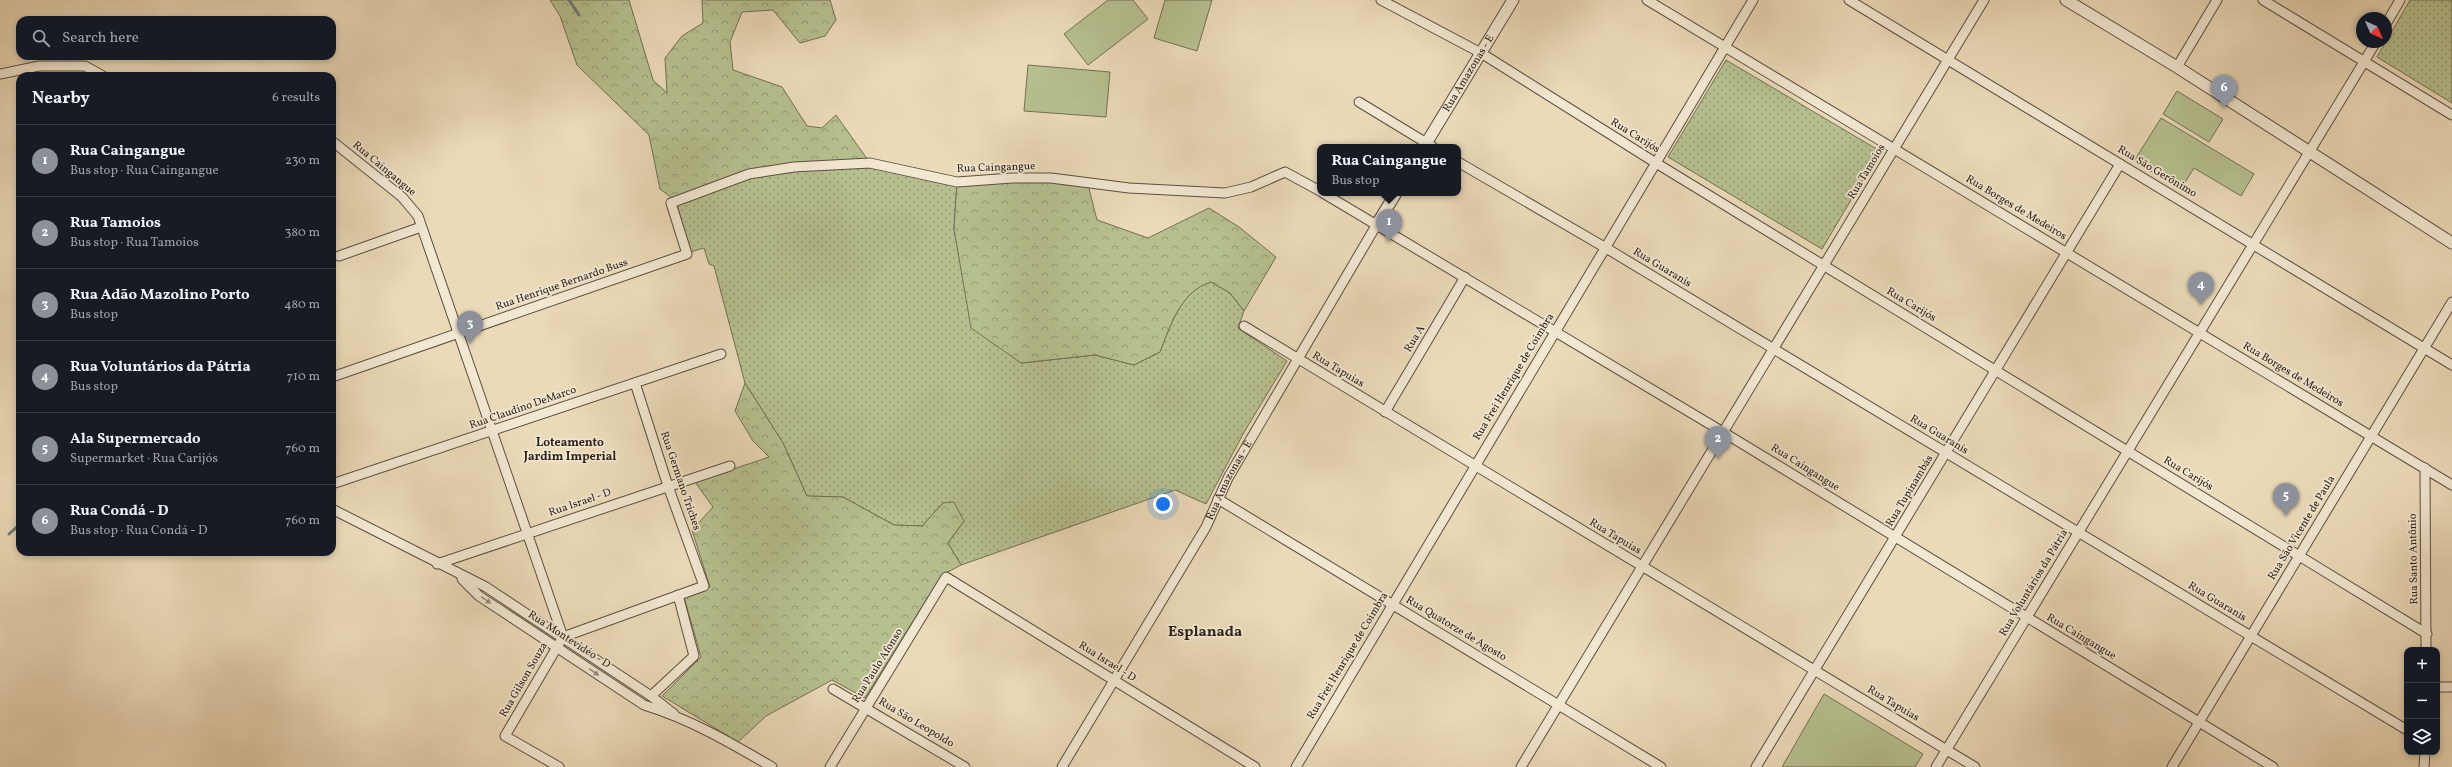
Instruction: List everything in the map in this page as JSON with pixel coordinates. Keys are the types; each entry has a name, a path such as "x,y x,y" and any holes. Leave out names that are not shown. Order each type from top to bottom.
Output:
{"street":[{"name":"Rua Carijós","path":"1381,0 1481,53 1656,164 2427,634"},
{"name":"Rua Amazonas - E","path":"1429,144 1513,0"},
{"name":"Rua Borges de Medeiros","path":"1648,0 2452,485"},
{"name":"Rua Frei Henrique de Coimbra","path":"1296,767 1753,0"},
{"name":"Rua São Gerônimo","path":"1849,0 2452,365"},
{"name":"Rua Tamoios","path":"1521,767 1984,0"},
{"path":"2066,0 2177,67 2452,243"},
{"path":"2177,67 2217,0"},
{"path":"2263,0 2452,115"},
{"path":"2392,14 2400,0"},
{"name":"Rua Voluntários da Pátria","path":"1936,767 2372,48"},
{"path":"0,74 39,66 85,66 96,72"},
{"path":"1359,102 1425,144"},
{"name":"Rua Caingangue","path":"336,144 402,197 418,216 422,227"},
{"name":"Rua Caingangue","path":"687,254 671,203 749,174 794,167 870,163 957,182 1012,178 1051,178 1129,188 1225,193 1251,187 1285,172 1317,189"},
{"name":"Rua Guaranis","path":"1461,164 1606,248 2404,728"},
{"name":"Rua Tupinambás","path":"1756,767 2068,253 2120,164"},
{"name":"Rua Caingangue","path":"1328,196 1723,432 2026,618 2273,767"},
{"name":"Rua Amazonas - E","path":"1062,767 1206,527 1228,478 1394,196"},
{"path":"339,256 422,227 460,332 563,637 678,595 694,656 651,696"},
{"name":"Rua Henrique Bernardo Buss","path":"336,375 687,254"},
{"name":"Rua A","path":"1385,412 1466,277"},
{"name":"Rua São Vicente de Paula","path":"2172,767 2452,302"},
{"name":"Rua Tapuias","path":"1244,326 1975,767"},
{"name":"Rua Claudino DeMarco","path":"336,483 721,354"},
{"name":"Rua Germano Triches","path":"635,383 668,486 704,586 678,595"},
{"name":"Rua Israel - D","path":"437,564 730,466"},
{"name":"Rua Santo Antônio","path":"2425,468 2426,647"},
{"name":"Rua Quatorze de Agosto","path":"1218,499 1661,767"},
{"name":"Rua Montevidéo - D","path":"336,511 437,564 486,587 651,696 674,714"},
{"name":"Rua Montevidéo - D","path":"457,574 479,596 557,646 644,705 674,714 725,740 772,767"},
{"name":"Rua Israel - D","path":"946,578 1255,767"},
{"name":"Rua Paulo Afonso","path":"830,767 946,578"},
{"path":"511,617 518,607"},
{"name":"Rua Gilson Souza","path":"559,767 505,736 563,637"},
{"path":"2440,687 2452,687"},
{"name":"Rua São Leopoldo","path":"833,689 965,767"},
{"path":"2424,767 2425,755"}],"green space":[{"path":"550,0 629,0 653,80 667,93 665,58 682,36 703,23 702,0 830,0 836,20 825,36 800,43 773,10 742,12 730,42 733,70 782,87 807,126 822,128 836,115 870,163 749,174 676,201 660,189 649,135 577,65 560,16"},
{"path":"1108,0 1133,0 1148,19 1088,65 1064,34"},
{"path":"1165,0 1212,0 1197,51 1154,38"},
{"path":"2410,0 2452,0 2452,103 2377,57 2382,48 2392,48 2392,31"},
{"path":"1726,60 1880,151 1822,249 1668,157"},
{"path":"1028,65 1110,72 1106,117 1024,111"},
{"path":"2177,91 2223,119 2209,142 2163,114"},
{"path":"2161,118 2254,174 2241,196 2194,168 2181,189 2134,161"},
{"path":"870,163 957,182 954,229 963,277 1021,363 1095,355 1134,365 1160,352 1178,310 1192,293 1201,286 1211,282 1230,293 1244,311 1238,328 1287,361 1243,434 1206,504 1175,490 961,565 948,543 964,521 943,503 922,526 894,525 843,497 807,496 783,443 745,383 714,266 709,264 704,248 690,252 676,201 749,174"},
{"path":"1012,178 1088,185 1097,220 1148,238 1209,208 1239,227 1276,257 1244,311 1230,293 1211,282 1201,286 1192,293 1178,310 1160,352 1134,365 1095,355 1021,363 971,328 954,229 957,182"},
{"path":"745,383 783,443 807,496 843,497 894,525 922,526 943,503 954,502 964,521 948,543 961,565 942,575 865,698 832,680 766,716 738,742 662,696 701,657 684,597 710,587 692,530 713,507 695,482 769,457 753,441 735,411"},
{"path":"1824,694 1923,754 1915,767 1782,767"}],"waterway":[{"path":"569,0 579,15"},
{"path":"9,534 16,528"}],"place":[{"name":"Rua Condá - D","path":"2224,108"},
{"name":"Rua Caingangue","path":"1389,242"},
{"name":"Rua Voluntários da Pátria","path":"2201,305"},
{"name":"Rua Adão Mazolino Porto","path":"470,344"},
{"name":"Rua Tamoios","path":"1718,459"},
{"name":"Ala Supermercado","path":"2286,516"}],"district":[{"name":"Loteamento Jardim Imperial","path":"570,450"},
{"name":"Esplanada","path":"1205,632"}]}
